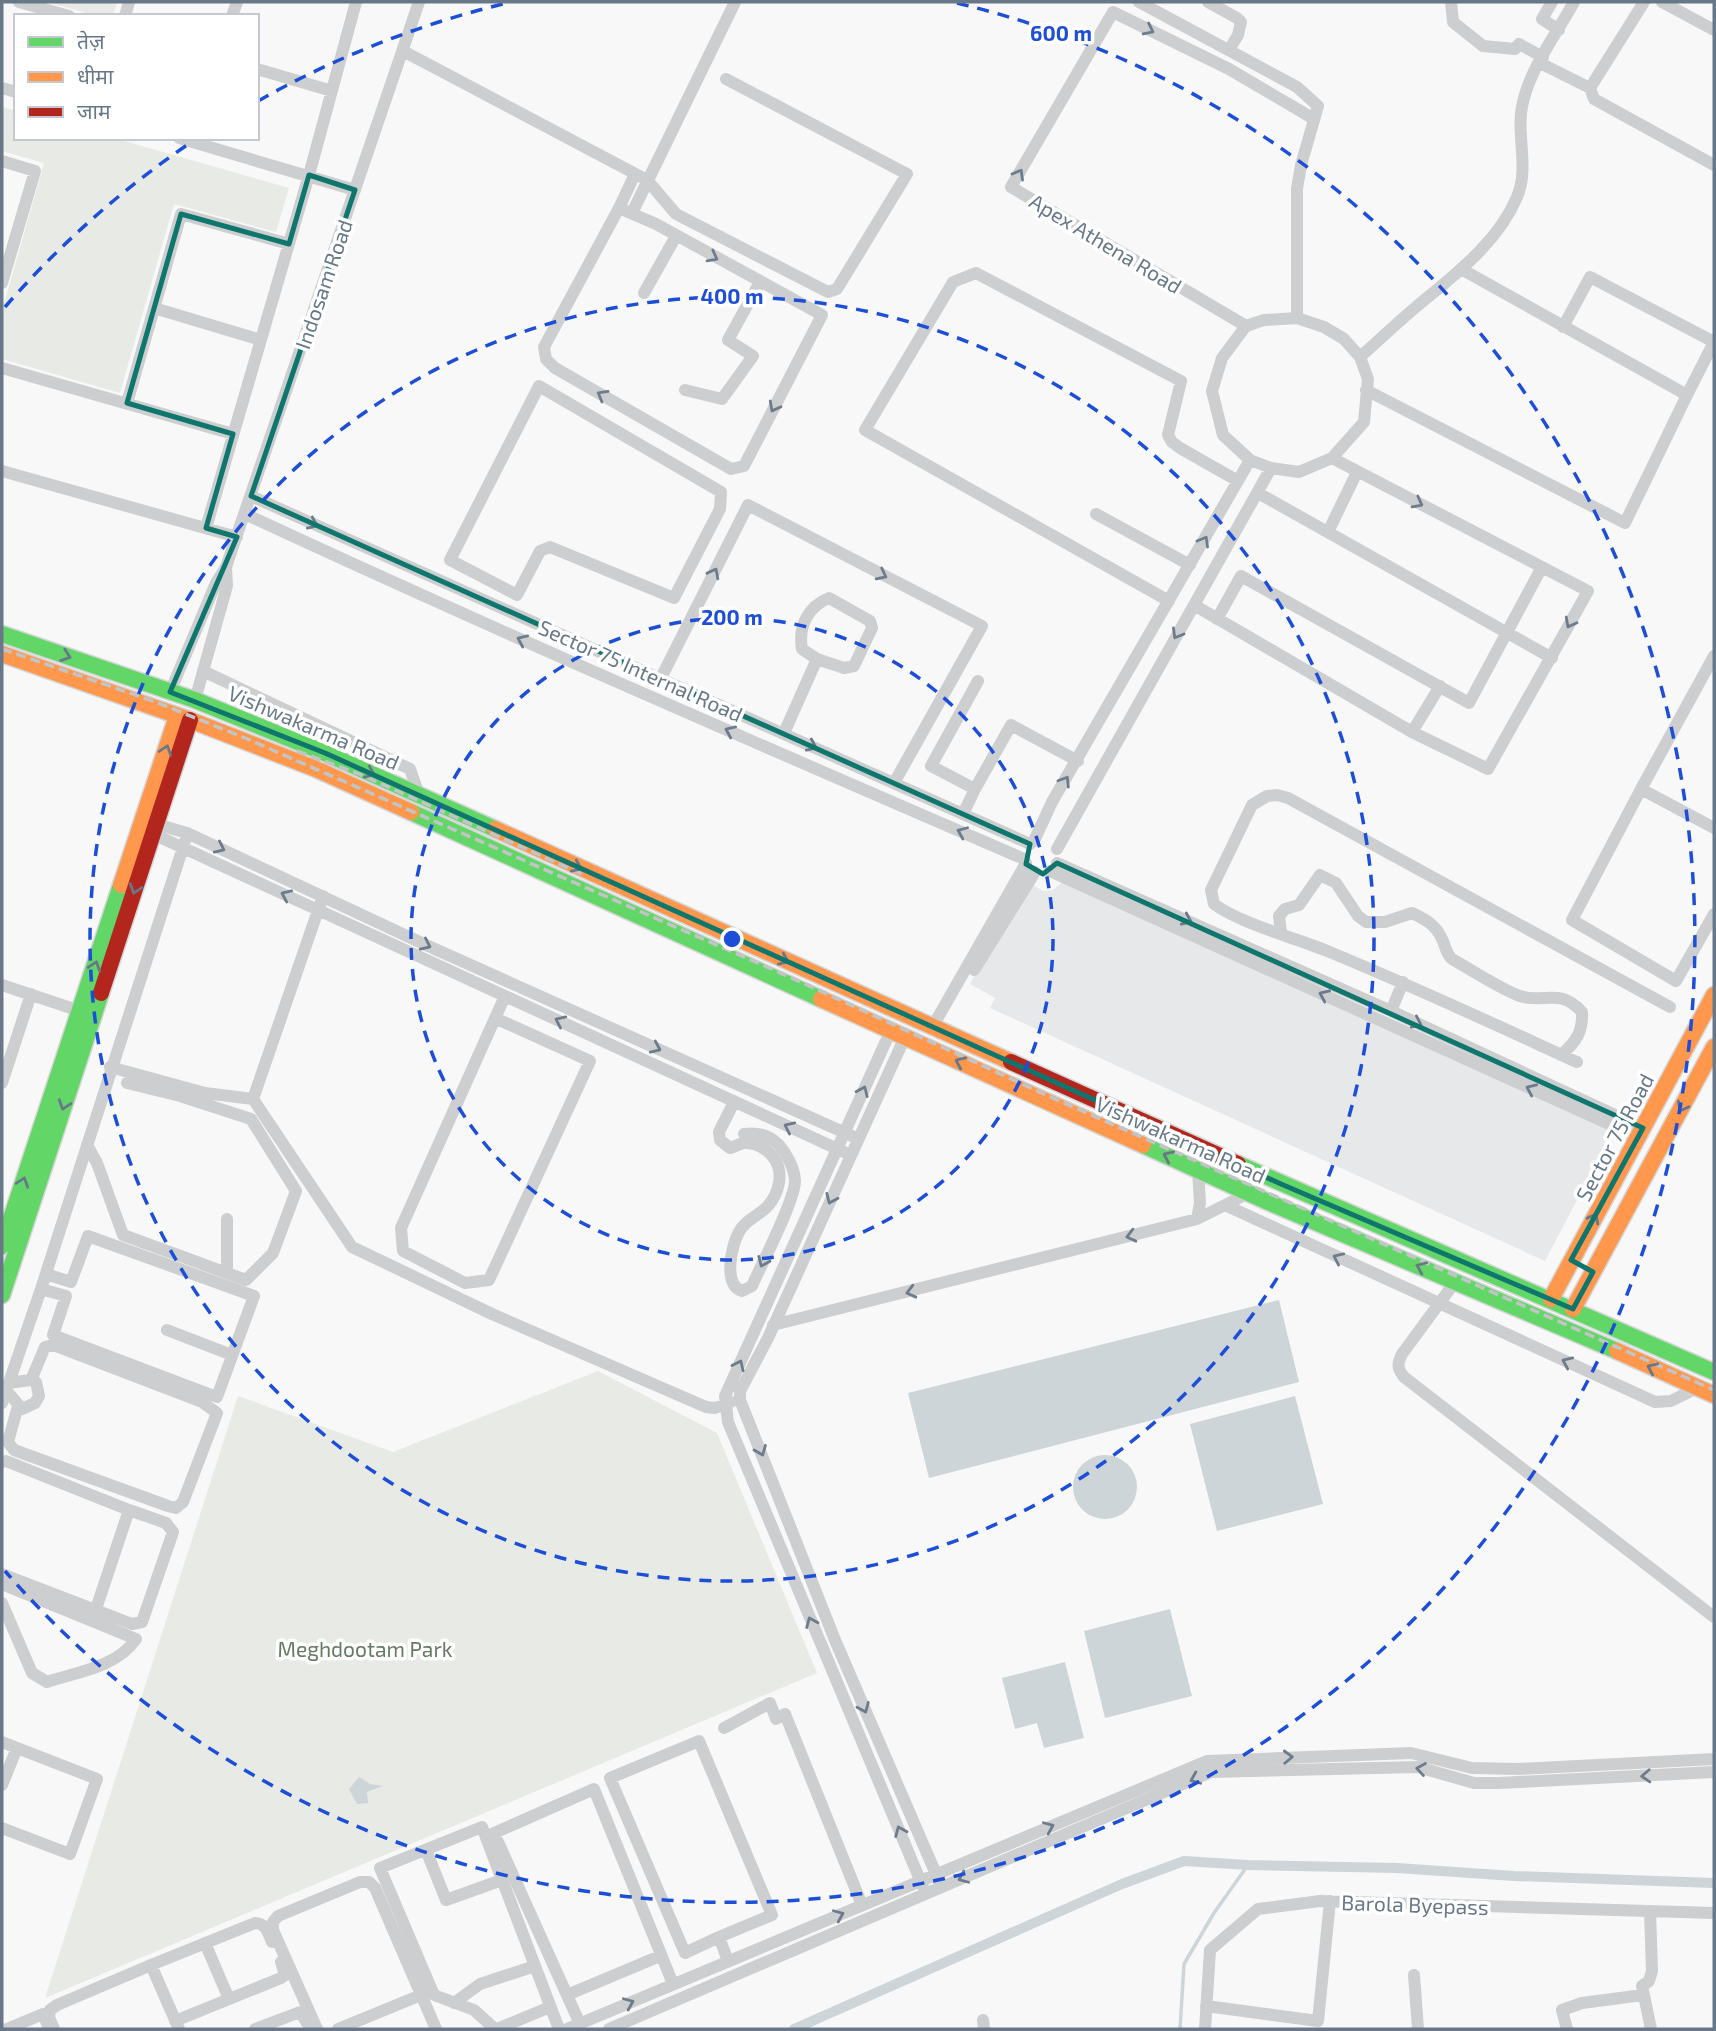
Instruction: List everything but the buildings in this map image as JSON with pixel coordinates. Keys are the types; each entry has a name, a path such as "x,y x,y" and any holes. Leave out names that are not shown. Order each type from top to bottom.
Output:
{"main road":[{"name":"Vishwakarma Road","path":"2,634 195,700 326,753 1281,1184 1714,1372"},
{"name":"Vishwakarma Road","path":"2,654 183,718 316,769 1249,1193 1714,1395"},
{"path":"2,1295 155,829 183,718"},
{"path":"2,1246 80,1011 183,718"},
{"path":"598,897 604,887 602,878"},
{"path":"634,914 634,900 640,895"},
{"name":"Sector 75 Road","path":"1550,1299 1714,995"},
{"path":"1573,1309 1714,1047"},
{"path":"1572,1260 1593,1272"}],"street":[{"path":"19,2 62,14"},
{"path":"206,528 309,175 356,2"},
{"name":"Indosam Road","path":"170,692 237,537 419,2"},
{"path":"626,211 822,315 744,466 731,469 555,368 547,359 544,347 626,211 641,177 735,2"},
{"path":"1139,2 1297,87 1318,106 1297,189 1297,318"},
{"path":"1208,2 1241,22 1229,50"},
{"path":"1451,2 1453,22 1483,46 1515,50 1520,44 1590,88 1594,99 1714,165"},
{"path":"1552,2 1542,19 1559,30"},
{"path":"1360,357 1461,269 1498,229 1517,198 1522,181 1520,122 1523,102 1542,60 1574,2"},
{"path":"1590,88 1644,2"},
{"path":"1662,2 1714,30"},
{"name":"Apex Athena Road","path":"1246,326 1011,187 1113,12 1229,69 1314,119"},
{"path":"403,51 641,177 676,214 828,292 837,289 908,174 726,79"},
{"path":"259,70 332,91"},
{"path":"186,140 355,190"},
{"path":"2,161 35,171 5,262 2,283"},
{"path":"127,403 181,214 289,244"},
{"path":"644,293 676,236"},
{"path":"1461,269 1687,394"},
{"path":"1169,601 865,430 953,282 976,273 1181,382 1168,435 1172,442 1238,481"},
{"path":"1366,390 1625,523 1714,342 1590,277 1563,327"},
{"path":"685,390 722,399 753,356 728,340 760,282"},
{"path":"154,308 261,340"},
{"path":"1297,318 1334,333 1360,357 1368,379 1364,422 1332,458 1299,472 1270,468 1250,460 1223,435 1212,391 1222,358 1246,326 1264,320 1297,318"},
{"path":"2,368 233,433"},
{"path":"510,612 540,551 550,547 674,598 720,509 721,492 539,386 450,560 517,595"},
{"path":"1194,605 1412,732 1488,769 1552,659 1587,591 1332,458"},
{"path":"937,1028 1028,865 1026,848 1032,843 1052,802 1250,460"},
{"path":"1028,865 1043,874 1055,861 1270,468"},
{"path":"2,471 237,537"},
{"path":"1328,533 1357,471"},
{"path":"1258,493 1552,659"},
{"name":"Sector 75 Internal Road","path":"251,496 1032,843"},
{"path":"660,678 748,505 982,626 894,783"},
{"name":"Sector 75 Internal Road","path":"245,514 430,600 1028,865"},
{"path":"1096,514 1190,565"},
{"name":"Indosam Road","path":"195,700 227,586 226,566"},
{"path":"1217,619 1241,576 1469,703 1542,568"},
{"path":"829,598 870,621 872,628 854,666 844,668 817,659 802,649 800,640 802,625 816,603 829,598"},
{"path":"1714,656 1572,920 1676,981 1714,914"},
{"path":"783,733 817,659"},
{"path":"1135,662 1155,674"},
{"path":"203,671 410,769 419,795"},
{"path":"975,789 931,765 978,681"},
{"path":"1412,732 1440,685"},
{"path":"963,814 1012,725 1078,761"},
{"path":"1641,789 1714,828"},
{"path":"1577,1062 1403,982 1226,912 1214,904 1211,890 1252,805 1267,796 1288,798 1670,1007"},
{"path":"155,829 187,833 858,1139"},
{"path":"155,829 182,849 851,1155"},
{"path":"5,1392 46,1274 187,833"},
{"path":"1032,843 1045,840 1055,861 1640,1132"},
{"path":"1055,861 1391,1011 1640,1132"},
{"path":"1281,933 1279,916 1285,909 1298,905 1320,875 1336,883 1358,916 1366,922 1385,922 1412,913 1436,929 1452,959 1522,997 1558,997 1575,1004 1582,1012 1583,1025 1576,1042 1561,1055"},
{"path":"253,1099 323,896"},
{"path":"1391,1011 1403,982"},
{"path":"2,985 80,1011"},
{"path":"2,1083 31,995"},
{"path":"495,1018 590,1061 489,1280 465,1283 403,1251 401,1227 495,1018 505,996"},
{"path":"617,1047 623,1033"},
{"path":"898,1034 837,1149 725,1396 725,1406 728,1423 926,1894"},
{"path":"898,1034 858,1139 740,1391 740,1400 835,1640 942,1887"},
{"path":"110,1068 205,1093 253,1099 352,1247 492,1314 706,1407 725,1406 740,1400"},
{"path":"87,1145 97,1163 123,1235 246,1280 273,1253 296,1191 251,1119 180,1096 127,1083"},
{"path":"734,1102 719,1132 722,1144 730,1148 742,1135 751,1110"},
{"path":"724,1125 733,1122 742,1135 748,1143 766,1150 779,1167 777,1191 768,1205 746,1222 738,1233 734,1246 731,1282 736,1289 742,1291 752,1286 779,1227 795,1181 784,1151 770,1138 757,1133 742,1135"},
{"path":"1197,1219 1200,1203 1198,1170"},
{"path":"773,1325 1197,1219 1249,1193"},
{"path":"1225,1205 1656,1402 1671,1401 1697,1388"},
{"path":"758,1214 765,1222 779,1227"},
{"path":"1293,1237 1302,1216"},
{"path":"227,1219 227,1273"},
{"path":"88,1236 254,1296 217,1397 53,1335 71,1282 88,1236"},
{"path":"46,1274 71,1282"},
{"path":"1455,1282 1402,1354 1398,1370 1714,1617"},
{"path":"41,1289 66,1296"},
{"path":"167,1330 232,1355"},
{"path":"5,1392 31,1380 44,1346 54,1345 202,1402 217,1413 183,1502 176,1508 14,1450 8,1442 18,1406"},
{"path":"5,1392 14,1398 22,1409 28,1408 39,1396 36,1382 31,1380"},
{"path":"2,1462 6,1461 166,1523 173,1532 142,1622 132,1624 2,1574"},
{"path":"96,1609 129,1510"},
{"path":"2,1584 136,1639 129,1649 114,1660 47,1682 32,1673 2,1603"},
{"path":"724,1728 770,1703 776,1719 785,1714 862,1905"},
{"path":"699,1741 772,1915 719,1937 685,1953 610,1778 699,1741"},
{"path":"2,1742 97,1780 70,1854 2,1828"},
{"path":"2,1785 17,1748"},
{"path":"566,2029 1207,1761 1411,1753 1472,1768 1518,1769 1714,1759"},
{"path":"609,2029 1211,1772 1418,1767 1474,1783 1499,1783 1714,1772"},
{"path":"580,2024 494,1833 594,1789 673,1984"},
{"path":"550,2007 496,2029 474,2010 434,1996 380,1868 482,1828 559,2029"},
{"path":"426,1850 446,1900 502,1880"},
{"path":"317,2029 273,1930 273,1922 278,1916 360,1882 369,1882 375,1888 436,2029"},
{"path":"1206,2006 1318,2025 1330,1901"},
{"name":"Barola Byepass","path":"1205,2029 1210,1951 1258,1909 1330,1901 1714,1913"},
{"path":"1650,1911 1652,1971 1649,1981 1642,1986 1651,2029"},
{"path":"52,2029 50,2010 57,2005 151,1965 255,1923 261,1923 266,1928 285,1975 229,1999 177,2027 151,1965"},
{"path":"738,1929 748,1953"},
{"path":"719,1937 728,1961"},
{"path":"205,1943 229,1999"},
{"path":"567,1995 660,1956"},
{"path":"454,2003 480,1984 535,1966"},
{"path":"1414,1975 1418,2029"},
{"path":"338,2029 421,1995"},
{"path":"1567,2029 1562,2010 1582,2003 1643,1995"},
{"path":"255,2029 300,2012 310,2029"},
{"path":"7,2029 43,2014 52,2029"}],"highlighted area":[{"path":"309,175 355,190 251,496 1030,844 1026,864 1043,874 1057,863 1643,1128 1571,1260 1593,1272 1573,1309 1281,1184 325,753 170,692 237,537 206,528 233,434 127,403 181,214 289,244"}],"shaded area":[{"path":"1026,881 1043,891 1053,890 1063,882 1614,1130 1545,1261 990,1008 995,998 970,984"},
{"path":"1279,1300 1299,1382 929,1478 908,1393"},
{"path":"1295,1396 1323,1504 1217,1531 1190,1424"},
{"path":"1099,1455 1111,1455 1128,1464 1135,1475 1135,1499 1128,1510 1111,1519 1099,1519 1087,1514 1078,1505 1073,1493 1073,1481 1078,1469 1087,1460"},
{"path":"1170,1609 1192,1696 1105,1718 1084,1631"},
{"path":"1065,1662 1084,1738 1044,1748 1037,1723 1015,1729 1002,1678"},
{"path":"359,1777 370,1784 383,1786 367,1792 368,1803 357,1804 349,1789"}],"green space":[{"path":"47,2 117,2 114,14 89,14"},
{"path":"2,107 14,110 14,140 121,140 289,188 276,232 174,204 120,393 2,359 2,311 44,163 2,151"},
{"name":"Meghdootam Park","path":"598,1371 717,1433 817,1673 45,1998 238,1396 393,1452"}],"waterway":[{"path":"794,2029 1122,1884 1184,1861 1714,1883"},
{"path":"1180,2029 1184,1964 1214,1913 1248,1865"}],"railway":[{"path":"2,649 156,702 245,738 801,982 1044,1094 1714,1390"},
{"path":"297,751 364,776 586,876"}],"traffic: fast":[{"path":"2,634 195,700 325,753 495,829"},
{"path":"411,812 821,999"},
{"path":"2,1246 121,885"},
{"path":"2,1295 101,993"},
{"path":"1143,1145 1268,1202 1617,1351"},
{"path":"1238,1164 1714,1372"}],"traffic: slow":[{"path":"2,654 190,720 316,769 411,812"},
{"path":"121,885 177,716"},
{"path":"495,829 1011,1062"},
{"path":"1551,1299 1714,995"},
{"path":"821,999 1143,1145"},
{"path":"1573,1309 1714,1047"},
{"path":"1617,1351 1714,1395"}],"traffic: jam":[{"path":"101,993 190,720"},
{"path":"1011,1062 1238,1164"}]}
